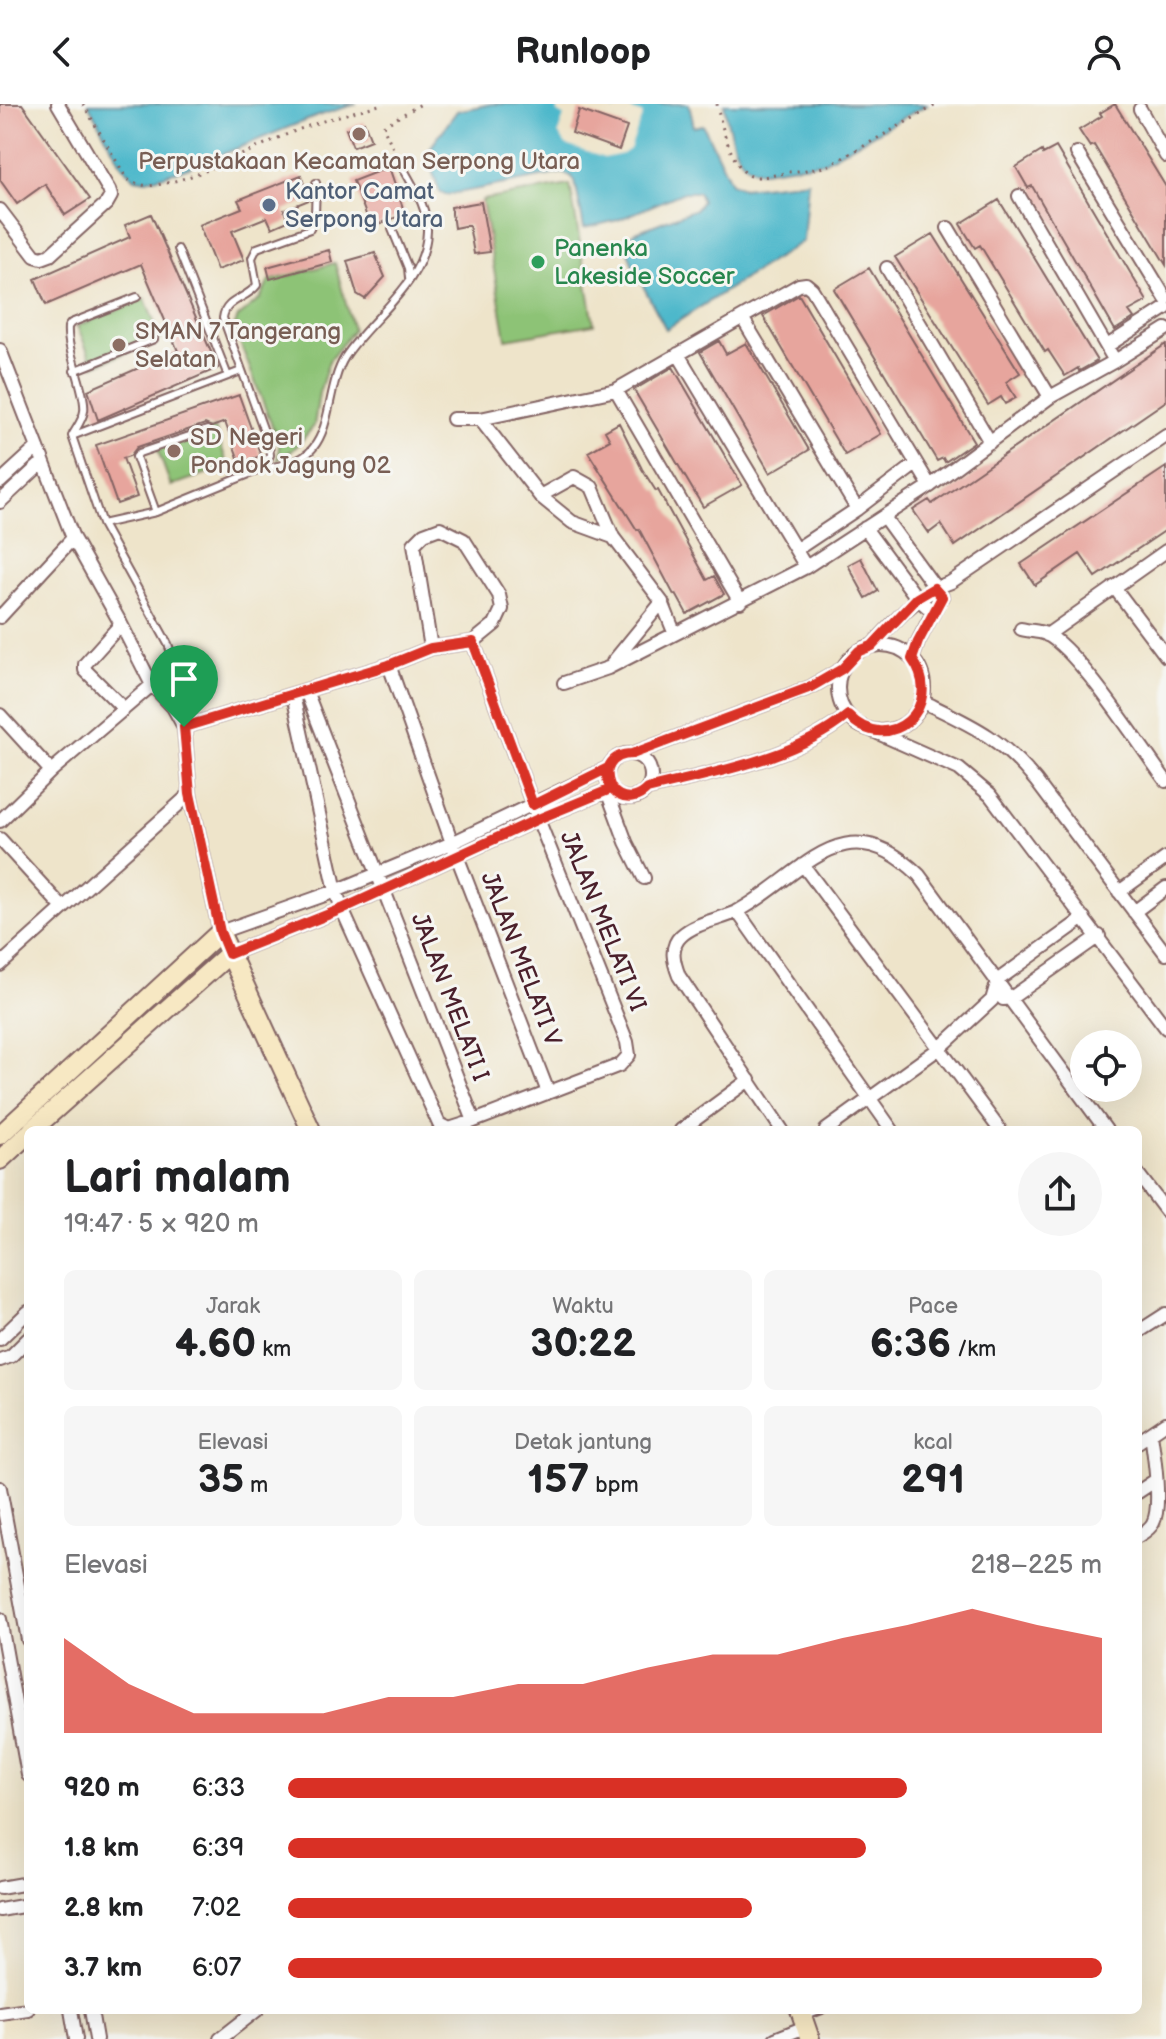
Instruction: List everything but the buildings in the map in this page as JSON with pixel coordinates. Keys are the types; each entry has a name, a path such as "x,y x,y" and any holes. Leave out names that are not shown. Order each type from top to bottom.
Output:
{"street":[{"path":"0,210 35,256 42,258 50,255 111,196 58,104"},
{"path":"1140,109 1166,156"},
{"path":"1077,153 1166,299"},
{"path":"1019,196 1115,361"},
{"path":"948,228 1050,397"},
{"path":"887,268 990,442"},
{"path":"453,419 480,419 616,390 799,285 806,284 812,289 930,486"},
{"path":"1107,346 1166,308"},
{"path":"743,319 857,509"},
{"path":"564,683 608,668 806,567 930,486 1050,397 1166,329"},
{"path":"0,350 73,538 152,685 173,707 184,727 190,794 220,932 309,1126"},
{"path":"678,354 806,567"},
{"path":"616,390 740,602"},
{"path":"480,419 540,496 572,522 613,537"},
{"path":"872,646 917,598 938,592 1166,436"},
{"path":"0,482 37,448"},
{"path":"0,502 42,463"},
{"path":"797,549 916,464"},
{"path":"540,496 574,477 583,479 592,487 613,537 662,602 674,632"},
{"path":"884,517 938,592 933,612 912,659"},
{"path":"184,727 389,665 431,648 473,642 495,624 502,609 499,595 464,540 440,528 424,534 414,544 431,648"},
{"path":"865,528 917,598 933,612"},
{"path":"0,617 73,538"},
{"path":"1047,635 1166,551"},
{"path":"1114,587 1166,656"},
{"path":"608,668 662,602"},
{"path":"121,624 85,664 85,670 123,708"},
{"path":"1021,629 1047,635 1091,678 1166,781"},
{"name":"JALAN MELATI VI","path":"473,642 538,819 627,1042 629,1055 620,1065 548,1092"},
{"path":"35,1126 105,1049 220,932 336,891 452,843 608,768 618,757 811,687 842,669 859,651 872,646 896,648 918,667 924,684 922,701 907,722 896,729 871,730"},
{"name":"JALAN MELATI V","path":"389,665 452,843 548,1092"},
{"path":"842,669 838,693 854,722 959,769 974,780 1004,811 1166,1028"},
{"path":"0,821 51,771 152,685"},
{"path":"300,693 336,891 439,1124 443,1126"},
{"name":"JALAN MELATI I","path":"300,693 377,874 474,1121"},
{"path":"922,701 986,732 1013,755 1166,954"},
{"path":"0,715 51,771"},
{"path":"647,789 737,766 794,747 825,734 848,715"},
{"path":"609,790 629,799 647,789 651,775 649,767 632,754"},
{"path":"608,768 607,783 626,842 644,878"},
{"path":"0,1135 229,954 342,909 538,819 609,790"},
{"path":"0,965 190,794"},
{"path":"0,839 62,907"},
{"path":"779,1126 679,976 673,962 674,947 681,936 708,921 737,911 825,850 844,843 874,846 904,860 919,875 1103,1126"},
{"path":"1119,892 1166,858"},
{"path":"803,865 997,1126"},
{"path":"1134,912 1166,888"},
{"path":"737,911 889,1126"},
{"path":"831,1126 941,1047 992,1000 998,980 1084,918"},
{"path":"992,1000 1011,998 1099,936"},
{"path":"686,1126 749,1080"},
{"path":"458,1126 548,1092"},
{"path":"0,1160 24,1138"},
{"path":"1142,1179 1166,1211"},
{"path":"1142,1326 1166,1314"},
{"path":"0,1339 24,1316"},
{"path":"0,1360 11,1356 24,1343"},
{"path":"1142,1440 1166,1423"},
{"path":"1142,1533 1153,1523 1156,1480 1151,1434"},
{"path":"1142,1489 1156,1480"},
{"path":"0,1488 24,1618"},
{"path":"0,1619 24,1753"},
{"path":"0,1888 24,1884"},
{"path":"0,1910 24,1906"},
{"path":"0,2013 24,2010"},
{"path":"72,2014 76,2039"},
{"path":"92,2014 96,2039"},
{"path":"220,2039 252,2014"},
{"path":"775,2039 805,2023"}],"lane":[{"path":"102,524 156,512 264,468 298,460 313,449 322,432 332,388 344,358 402,290 423,255 427,232 425,210 401,164"},
{"path":"264,468 270,455 269,445 223,318 224,310 251,293 257,285 252,258 257,248 310,229 315,215 316,183"},
{"path":"392,229 409,278"},
{"path":"178,249 228,376"},
{"path":"137,297 71,323 68,327 74,371 84,410 72,436 102,524 168,644 173,658 173,707"},
{"path":"74,371 154,339"},
{"path":"72,436 241,371"},
{"path":"156,512 136,457 139,453 207,430"}],"path":[{"path":"83,104 127,179 139,185 154,186 184,178 340,115 383,104"},
{"path":"408,104 410,110"},
{"path":"401,164 383,126 421,104"},
{"path":"717,104 721,128 731,151 743,171 753,177 832,164 938,104"}],"green space":[{"name":"Panenka Lakeside Soccer","path":"570,185 594,324 506,339 482,200"},
{"path":"335,263 353,330 329,361 319,393 314,426 296,447 278,460 279,444 234,327 238,317 260,299 269,281"},
{"path":"145,299 161,339 94,366 77,326"},
{"path":"215,428 228,466 171,486 157,448"}],"water":[{"path":"88,104 357,104 146,180 135,178 122,166"},
{"path":"492,104 689,104 694,127 703,125 731,183 743,188 808,181 803,241 666,329 634,269 624,240 636,232 696,209 702,201 698,192 684,192 618,220 584,228 575,181 562,173 447,195 440,192 426,154 457,111"},
{"path":"724,104 928,104 823,162 762,171 752,169 739,155"}],"pier":[{"path":"560,104 598,104 615,111 618,105 643,114 630,149 623,154 604,158 566,145 558,133 564,116 557,112"}],"place":[{"name":"Perpustakaan Kecamatan Serpong Utara","path":"359,134"},
{"name":"Kantor Camat Serpong Utara","path":"269,205"},
{"name":"Panenka Lakeside Soccer","path":"538,262"},
{"name":"SMAN 7 Tangerang Selatan","path":"119,345"},
{"name":"SD Negeri Pondok Jagung 02","path":"174,451"}],"route":[{"path":"184,727 190,794 220,932 229,954 342,909 611,789 607,783 608,768 618,757 811,687 842,669 859,651 872,646 917,598 934,588 942,597 912,659 924,684 922,701 907,722 896,729 871,730 854,722 848,715 825,734 794,747 737,766 647,789 629,799 611,789 607,783 607,775 608,768 533,805 473,642 431,648 389,665 184,727"}]}
